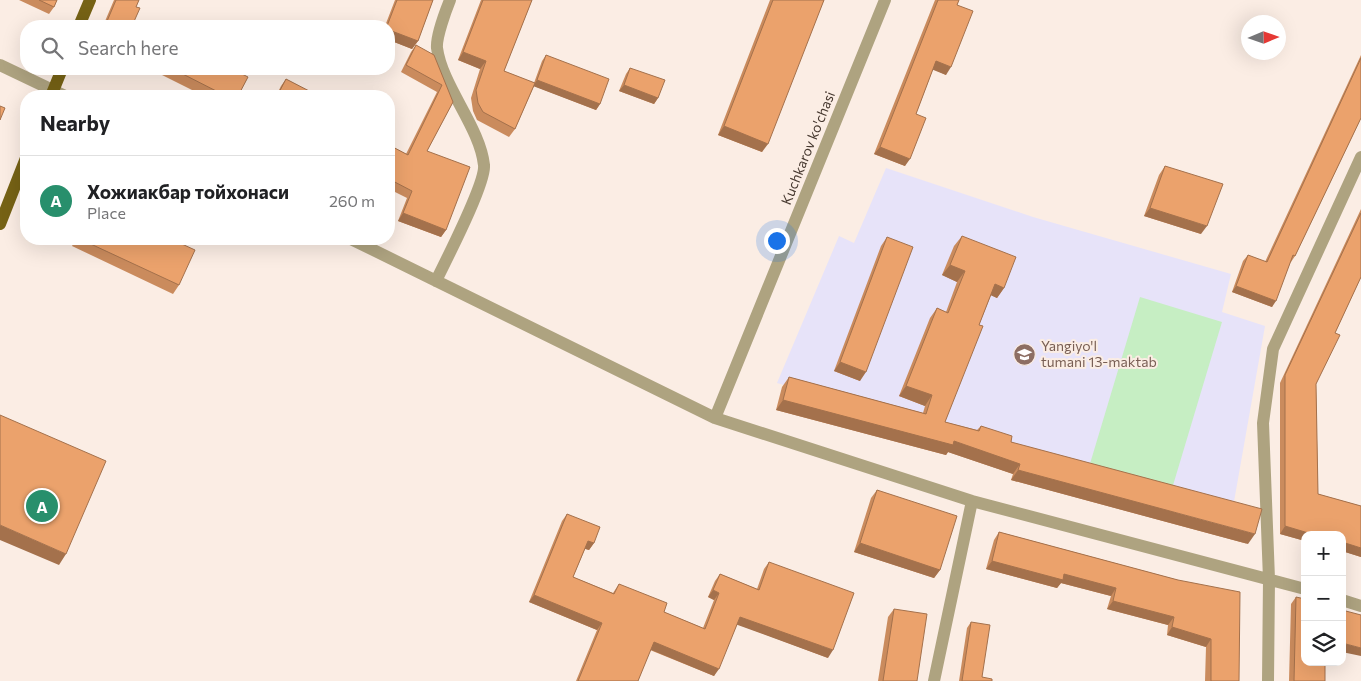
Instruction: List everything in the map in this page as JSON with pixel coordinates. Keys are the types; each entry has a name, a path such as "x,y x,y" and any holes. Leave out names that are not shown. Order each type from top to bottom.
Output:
{"main road":[{"path":"82,20 90,0"},
{"path":"53,90 60,75"},
{"path":"0,224 20,173"}],"street":[{"path":"436,281 478,192 485,166 436,46 450,0"},
{"name":"Kuchkarov ko'chasi","path":"715,418 884,0"},
{"path":"0,65 46,90"},
{"path":"1268,681 1269,579 1263,423 1273,349 1361,157"},
{"path":"363,245 715,418 972,501 1301,589"},
{"path":"934,681 972,501"},
{"path":"1346,601 1361,606"}],"shaded area":[{"name":"Yangiyo'l tumani 13-maktab","path":"886,168 1033,217 1231,274 1222,312 1265,326 1232,513 1011,453 777,383 839,236 854,243"}],"green space":[{"path":"1140,297 1222,322 1171,492 1089,467"}],"building":[{"path":"39,0 57,0 54,7"},
{"path":"116,0 139,0 136,7 140,8 135,20 108,20"},
{"path":"397,0 433,0 418,41 395,32 395,20 389,20"},
{"path":"483,0 532,0 504,71 535,83 515,129 483,112 478,103 476,90 486,61 463,52"},
{"path":"773,0 824,0 768,144 724,126"},
{"path":"938,0 959,0 957,5 973,11 951,67 936,61 916,114 926,118 910,159 880,147"},
{"path":"416,45 434,55 453,102 427,151 470,167 446,230 403,213 412,191 395,182 395,148 408,155 442,85 406,65"},
{"path":"546,55 609,79 600,104 537,80"},
{"path":"1361,58 1361,118 1295,256 1293,255 1276,301 1236,286 1248,255 1267,262"},
{"path":"630,68 665,80 658,98 624,85"},
{"path":"185,75 244,75 248,77 241,90 214,90"},
{"path":"286,79 307,90 280,90"},
{"path":"0,106 5,108 0,120"},
{"path":"1165,166 1223,184 1207,226 1150,208"},
{"path":"1361,213 1361,277 1335,333 1340,335 1316,384 1318,494 1361,506 1361,548 1346,543 1346,531 1302,531 1285,526 1285,375"},
{"path":"962,236 1016,257 1004,288 995,284 979,325 983,326 945,422 979,431 981,426 1012,436 1011,442 1262,509 1255,534 1018,470 1020,464 954,441 953,445 783,400 789,377 926,414 932,395 906,386 937,308 948,313 965,271 950,265"},
{"path":"887,237 913,247 866,372 840,362"},
{"path":"93,245 184,245 195,250 179,285"},
{"path":"0,415 106,461 66,554 0,525"},
{"path":"877,490 957,516 940,570 860,543"},
{"path":"567,514 600,527 594,543 588,541 573,577 614,594 619,584 667,603 664,612 705,629 719,593 713,590 720,574 759,590 769,562 854,593 833,650 740,617 719,669 654,642 638,681 578,681 602,623 534,595"},
{"path":"999,532 1178,580 1240,592 1239,681 1211,681 1211,639 1172,627 1174,617 1113,601 1116,588 1064,574 1063,580 992,561"},
{"path":"1296,597 1301,598 1301,666 1325,666 1325,681 1294,681"},
{"path":"894,609 927,614 917,681 883,681"},
{"path":"1346,611 1361,615 1361,648 1346,644"},
{"path":"971,622 990,625 982,677 992,679 992,681 962,681"}],"place":[{"name":"Yangiyo'l tumani 13-maktab","path":"1025,354"},
{"name":"Хожиакбар тойхонаси","path":"42,506"}]}
